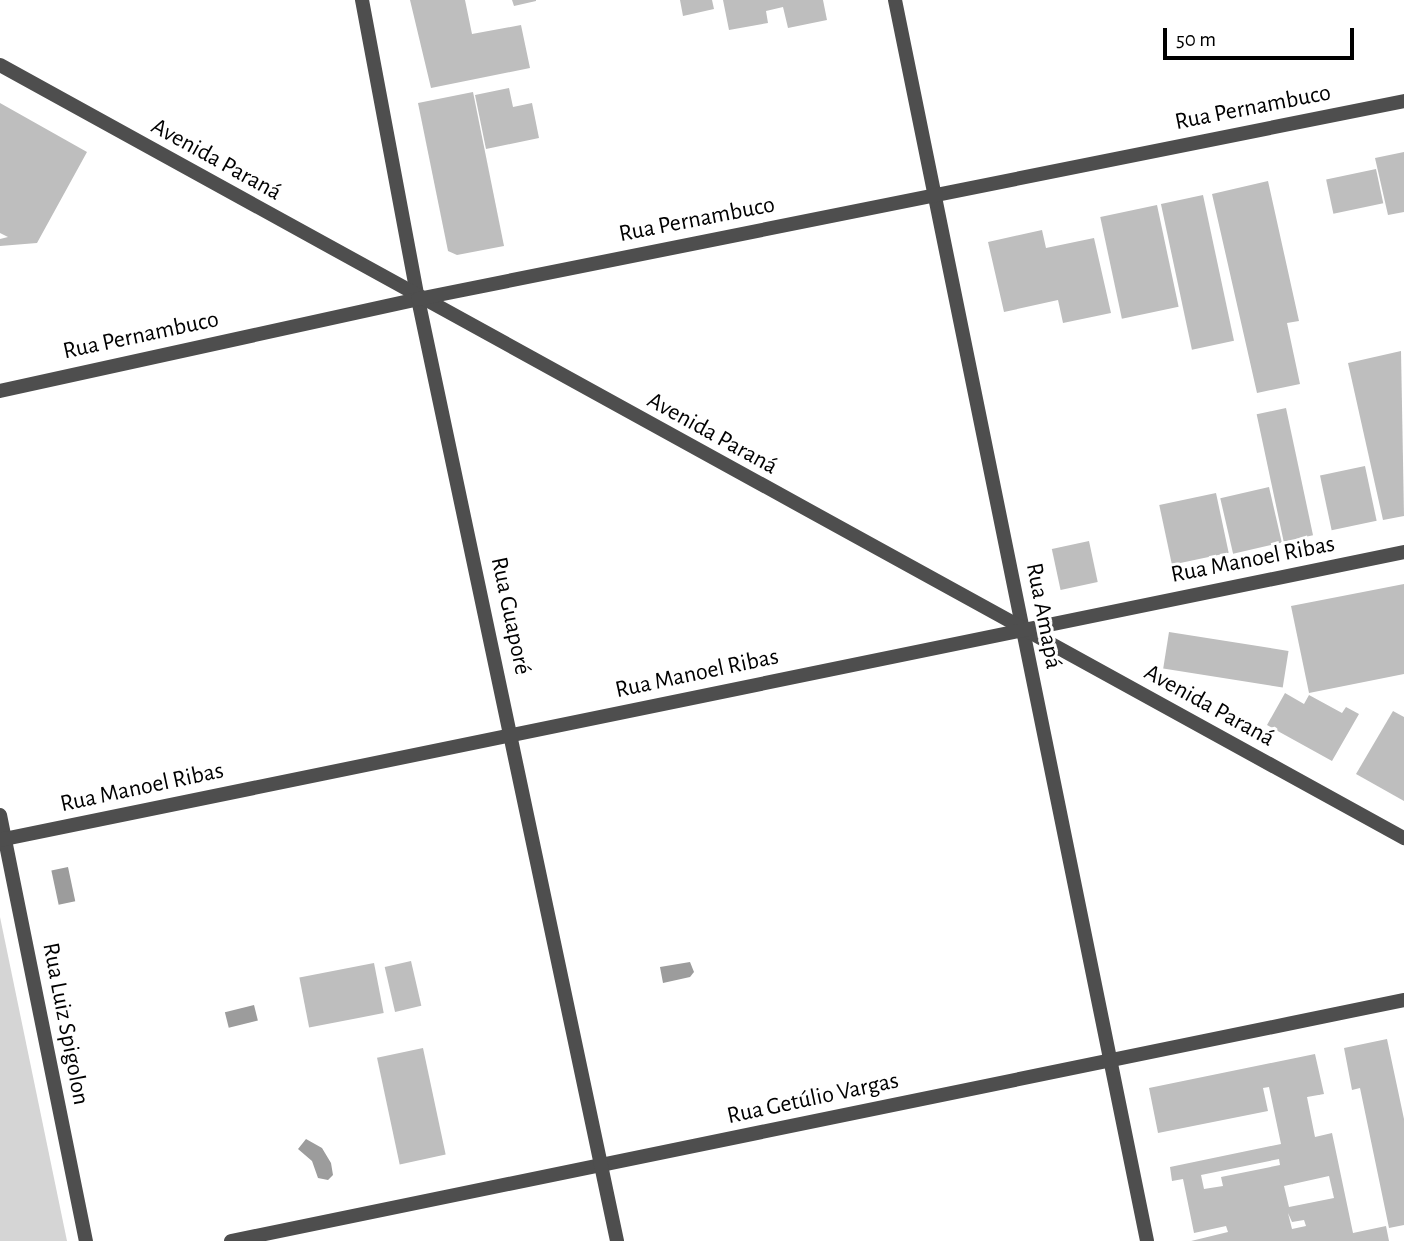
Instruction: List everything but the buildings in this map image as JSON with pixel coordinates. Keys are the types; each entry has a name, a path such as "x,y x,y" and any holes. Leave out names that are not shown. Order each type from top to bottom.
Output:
{"street":[{"name":"Rua Guaporé","path":"362,0 418,299 513,735 617,1241"},
{"name":"Rua Amapá","path":"895,0 1147,1241"},
{"name":"Avenida Paraná","path":"0,65 418,299 1404,838"},
{"name":"Rua Pernambuco","path":"0,391 418,299 1404,101"},
{"name":"Rua Manoel Ribas","path":"2,839 1404,552"},
{"name":"Rua Luiz Spigolon","path":"0,815 2,839 86,1241"},
{"name":"Rua Getúlio Vargas","path":"231,1241 1404,999"}],"shaded area":[{"path":"68,867 75,901 59,905 51,871"},
{"path":"0,917 67,1241 0,1241"},
{"path":"690,962 694,972 690,977 663,983 660,967"},
{"path":"254,1005 258,1021 229,1028 225,1012"},
{"path":"306,1139 322,1148 331,1163 333,1175 328,1180 318,1178 312,1161 298,1149"}]}
